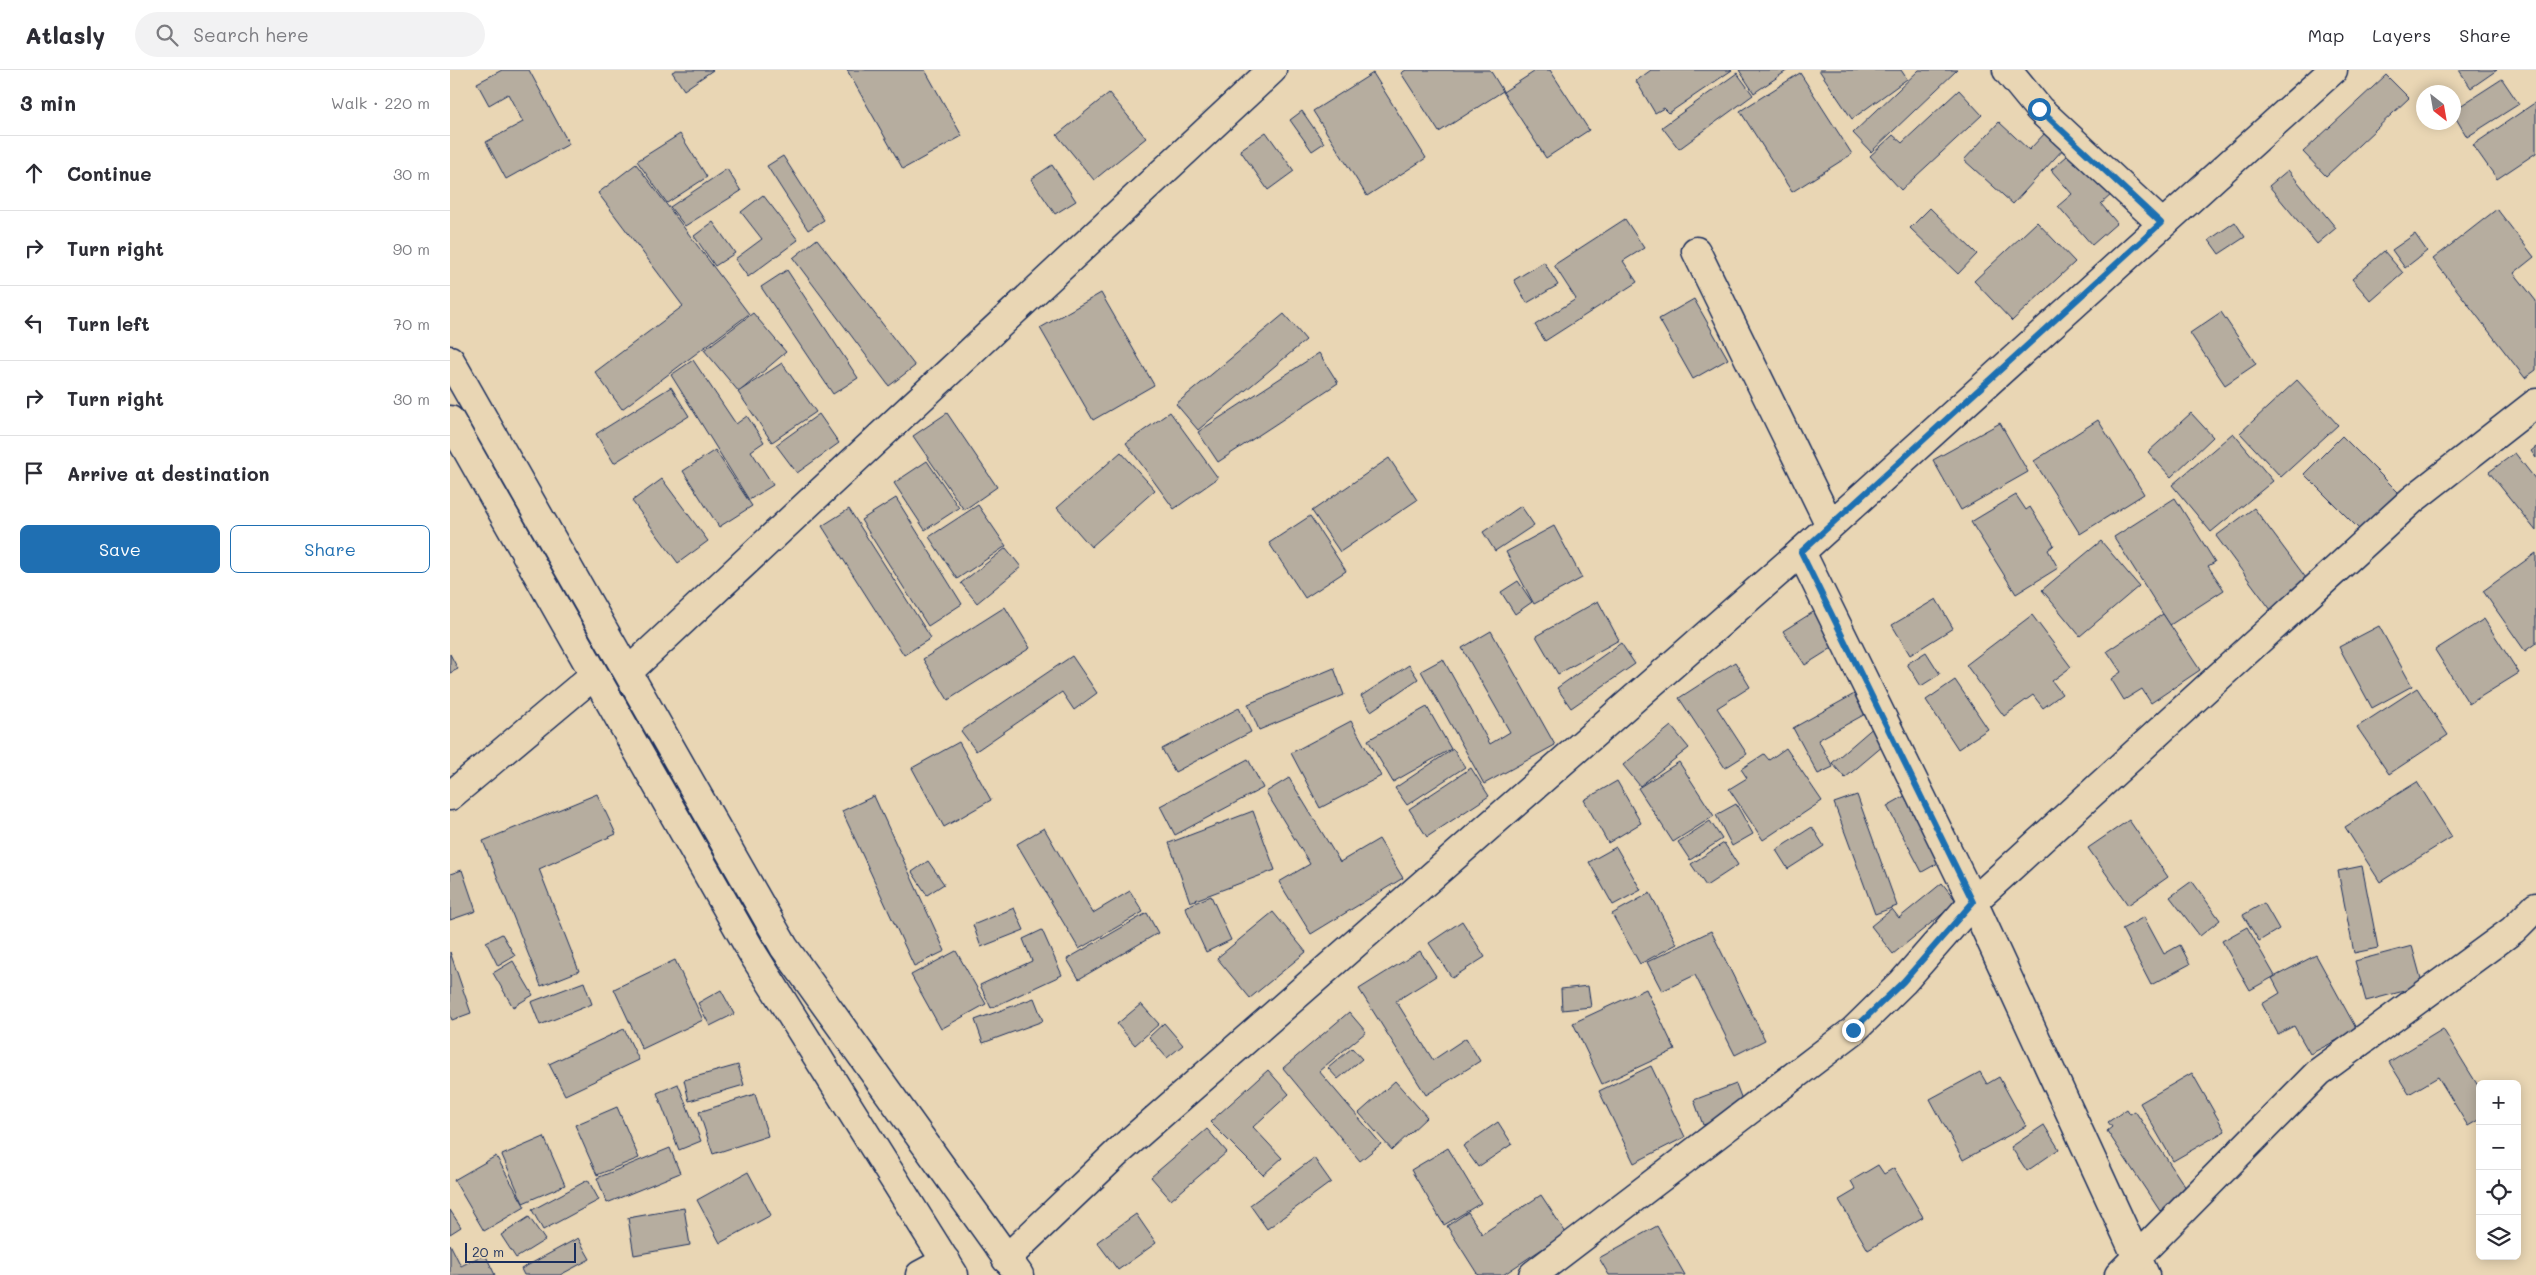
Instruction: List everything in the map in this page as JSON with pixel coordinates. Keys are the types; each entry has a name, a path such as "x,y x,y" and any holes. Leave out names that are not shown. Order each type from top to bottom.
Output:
{"street":[{"path":"629,671 1272,70"},
{"path":"2007,70 2039,109 2161,223"},
{"path":"450,360 629,671 784,947 1013,1267 1117,1153 1801,552 2161,223 2332,70"},
{"path":"1696,251 1830,525"},
{"path":"1533,1275 1853,1030 1903,982 1973,902 2412,500 2536,403"},
{"path":"450,420 593,676 753,954 950,1268 920,1275"},
{"path":"1801,552 1973,902 2134,1270 2320,1072 2513,930 2536,907"},
{"path":"450,796 593,676"}],"building":[{"path":"502,70 529,70 569,144 506,179 486,142 523,122 508,94 489,105 477,83"},
{"path":"676,70 713,70 684,90 672,72"},
{"path":"847,70 925,70 962,136 903,169"},
{"path":"1406,70 1490,70 1503,91 1439,132 1401,73"},
{"path":"1537,70 1550,70 1589,130 1546,158 1503,92"},
{"path":"1651,70 1732,70 1669,113 1664,108 1655,113 1636,81"},
{"path":"1739,70 1788,70 1754,93"},
{"path":"1819,70 1901,70 1907,79 1852,119"},
{"path":"1919,70 1957,70 1871,152 1853,133"},
{"path":"2459,70 2497,70 2471,88"},
{"path":"1373,73 1426,158 1367,196 1313,111"},
{"path":"1737,73 1753,95 1679,149 1662,127"},
{"path":"1800,73 1852,154 1792,192 1740,111"},
{"path":"2386,75 2409,98 2326,176 2303,152"},
{"path":"2502,79 2519,104 2467,137 2461,127 2461,105"},
{"path":"1959,90 1982,115 1901,190 1870,156 1893,135 1902,143"},
{"path":"1109,93 1146,138 1094,180 1057,135"},
{"path":"2536,102 2536,153 2497,179 2473,145"},
{"path":"1302,111 1324,143 1312,151 1290,120"},
{"path":"1999,122 2029,150 2047,131 2065,147 2013,204 1964,160"},
{"path":"1266,132 1294,171 1268,190 1240,150"},
{"path":"680,134 707,177 667,203 637,161"},
{"path":"2075,149 2113,193 2101,204 2117,223 2092,245 2058,206 2072,194 2051,170"},
{"path":"783,156 824,220 808,230 767,166"},
{"path":"636,164 749,314 622,409 595,372 683,306 598,193"},
{"path":"1052,165 1076,201 1055,214 1031,179"},
{"path":"727,169 741,191 685,226 670,207"},
{"path":"2288,170 2336,228 2317,244 2269,186"},
{"path":"763,195 798,240 748,277 735,259 762,239 741,212"},
{"path":"1930,208 1977,254 1958,274 1910,228"},
{"path":"2497,209 2534,257 2514,273 2536,301 2536,370 2525,378 2433,259"},
{"path":"1625,219 1644,248 1623,261 1637,282 1545,341 1535,325 1576,299 1554,265"},
{"path":"713,222 735,253 715,266 694,236"},
{"path":"2037,222 2075,262 2012,321 1974,281"},
{"path":"2235,222 2245,237 2219,254 2209,240"},
{"path":"2415,234 2427,251 2405,268 2392,250"},
{"path":"817,239 915,366 889,386 793,258"},
{"path":"2384,251 2403,273 2371,301 2352,279"},
{"path":"1544,262 1558,285 1527,303 1514,280"},
{"path":"787,270 858,378 833,394 761,287"},
{"path":"1101,293 1154,385 1093,420 1040,328"},
{"path":"1694,299 1728,359 1693,379 1659,319"},
{"path":"2221,312 2256,364 2225,385 2190,333"},
{"path":"753,313 786,352 739,392 704,350"},
{"path":"1284,314 1306,340 1198,430 1176,404"},
{"path":"1319,353 1338,383 1218,462 1198,432"},
{"path":"693,360 736,424 747,416 764,442 751,451 773,485 749,500 671,375"},
{"path":"782,363 816,412 772,442 738,392"},
{"path":"2297,380 2338,425 2281,477 2240,433"},
{"path":"671,387 689,416 614,463 596,434"},
{"path":"1170,412 1218,478 1174,509 1126,443"},
{"path":"947,413 997,487 964,510 913,436"},
{"path":"2191,413 2213,437 2171,477 2148,452"},
{"path":"819,414 839,443 797,473 776,445"},
{"path":"2098,420 2144,494 2080,534 2034,461"},
{"path":"2000,423 2028,472 1961,510 1933,460"},
{"path":"2233,433 2273,481 2211,532 2172,485"},
{"path":"2342,436 2403,497 2365,535 2304,474"},
{"path":"2536,447 2536,458 2531,451"},
{"path":"715,450 752,506 719,527 683,471"},
{"path":"1121,452 1155,490 1091,547 1057,508"},
{"path":"2515,453 2536,480 2536,531 2489,472"},
{"path":"1389,458 1417,500 1340,552 1312,511"},
{"path":"927,461 959,508 925,530 894,483"},
{"path":"662,479 708,541 678,563 632,501"},
{"path":"2016,495 2026,510 2030,507 2054,545 2048,550 2058,568 2016,594 1971,522"},
{"path":"896,498 962,604 928,626 861,520"},
{"path":"2175,498 2215,562 2208,566 2224,590 2170,625 2114,537"},
{"path":"978,505 1006,546 957,579 929,537"},
{"path":"1521,506 1534,525 1495,551 1483,532"},
{"path":"2254,508 2309,582 2271,610 2216,536"},
{"path":"849,509 931,638 904,655 822,526"},
{"path":"1310,516 1346,571 1305,598 1269,543"},
{"path":"1554,526 1582,578 1534,604 1506,552"},
{"path":"2101,541 2139,586 2080,636 2042,590"},
{"path":"1006,548 1021,567 977,603 961,583"},
{"path":"2536,553 2536,643 2525,651 2483,591"},
{"path":"1518,581 1532,602 1515,614 1501,592"},
{"path":"1936,599 1953,628 1910,655 1892,625"},
{"path":"1598,601 1619,640 1558,674 1536,636"},
{"path":"1005,607 1030,648 948,700 923,659"},
{"path":"1818,609 1840,643 1805,665 1783,631"},
{"path":"2163,614 2200,670 2151,703 2142,689 2124,700 2111,679 2121,672 2107,651"},
{"path":"2032,615 2071,667 2052,681 2062,694 2043,708 2033,695 2004,716 1966,665"},
{"path":"2484,619 2519,673 2469,704 2435,650"},
{"path":"2379,626 2412,686 2372,708 2339,647"},
{"path":"1491,631 1555,745 1484,784 1421,671 1443,659 1490,744 1510,732 1462,648"},
{"path":"1621,643 1635,664 1571,708 1557,688"},
{"path":"1926,652 1940,674 1921,686 1907,664"},
{"path":"450,654 458,669 450,673"},
{"path":"1072,656 1097,693 1074,710 1062,692 976,751 961,731"},
{"path":"1735,662 1750,687 1717,708 1747,754 1725,768 1679,698"},
{"path":"1409,665 1418,679 1371,711 1361,696"},
{"path":"1334,668 1344,695 1259,730 1248,704"},
{"path":"1955,680 1988,729 1958,749 1926,700"},
{"path":"2417,688 2448,735 2389,774 2357,727"},
{"path":"1858,692 1869,712 1818,740 1833,767 1818,774 1793,728"},
{"path":"1427,707 1451,749 1393,782 1368,740"},
{"path":"1239,708 1251,732 1175,772 1162,749"},
{"path":"1351,721 1381,776 1320,808 1291,753"},
{"path":"1876,725 1890,740 1845,778 1832,763"},
{"path":"1671,726 1689,748 1640,786 1623,765"},
{"path":"959,742 991,800 944,827 912,768"},
{"path":"1786,748 1822,801 1763,840 1729,789 1747,778 1741,769 1764,754 1769,760"},
{"path":"1453,749 1465,767 1407,805 1395,788"},
{"path":"1248,759 1263,788 1175,835 1160,806"},
{"path":"1679,762 1714,816 1673,842 1638,788"},
{"path":"1471,768 1489,796 1427,837 1409,809"},
{"path":"1289,778 1340,862 1379,839 1403,878 1311,934 1279,882 1310,864 1266,792"},
{"path":"1617,781 1641,823 1608,843 1584,800"},
{"path":"2417,782 2452,837 2380,882 2345,827"},
{"path":"1910,793 1945,859 1922,872 1887,806"},
{"path":"597,794 616,834 539,869 579,971 541,986 483,841"},
{"path":"1857,795 1897,906 1875,914 1834,803"},
{"path":"874,796 945,951 914,966 842,811"},
{"path":"1736,804 1753,834 1732,846 1716,815"},
{"path":"1253,811 1275,870 1190,902 1169,843"},
{"path":"2129,820 2168,877 2128,905 2088,848"},
{"path":"1710,821 1722,839 1690,860 1678,842"},
{"path":"1812,827 1824,846 1788,869 1776,850"},
{"path":"1044,828 1093,913 1130,891 1143,912 1079,949 1017,844"},
{"path":"1724,843 1738,865 1706,886 1691,864"},
{"path":"1616,847 1641,890 1613,905 1589,862"},
{"path":"928,861 944,884 927,895 912,872"},
{"path":"2362,866 2378,948 2354,953 2338,871"},
{"path":"462,870 476,911 450,920 450,874"},
{"path":"2192,881 2220,920 2200,936 2170,897"},
{"path":"1942,883 1957,902 1893,954 1871,926 1892,909 1899,918"},
{"path":"1650,893 1677,944 1640,964 1612,914"},
{"path":"1211,896 1231,940 1206,952 1185,907"},
{"path":"2264,903 2279,929 2259,941 2243,915"},
{"path":"1014,908 1024,930 981,947 973,925"},
{"path":"1273,912 1306,952 1250,998 1217,958"},
{"path":"1147,913 1158,933 1079,979 1067,959"},
{"path":"2144,917 2164,954 2180,945 2190,964 2151,985 2122,929"},
{"path":"1462,921 1485,957 1452,978 1429,943"},
{"path":"2247,927 2275,976 2250,990 2222,941"},
{"path":"1042,930 1062,975 991,1008 980,985 1032,961 1023,939"},
{"path":"1711,931 1765,1040 1735,1055 1695,975 1662,991 1647,962"},
{"path":"502,934 515,956 498,966 486,942"},
{"path":"2412,946 2423,986 2366,1001 2355,961"},
{"path":"956,951 986,1004 941,1029 911,975"},
{"path":"1420,951 1436,976 1396,1001 1433,1060 1466,1038 1480,1061 1426,1095 1359,989"},
{"path":"450,952 471,1013 452,1020 450,1015"},
{"path":"2316,955 2357,1030 2310,1054 2294,1026 2278,1034 2262,1004 2280,993 2272,978"},
{"path":"675,960 703,1020 642,1049 614,989"},
{"path":"513,961 533,995 513,1007 493,973"},
{"path":"584,982 592,1004 540,1025 531,1002"},
{"path":"1588,986 1591,1007 1562,1010 1561,989"},
{"path":"1646,989 1675,1050 1602,1084 1573,1023"},
{"path":"721,990 734,1014 710,1026 698,1003"},
{"path":"1034,998 1043,1021 983,1043 975,1020"},
{"path":"1141,1004 1159,1024 1135,1045 1117,1024"},
{"path":"1349,1012 1366,1032 1319,1071 1381,1144 1360,1161 1283,1068"},
{"path":"1164,1023 1183,1045 1167,1058 1149,1037"},
{"path":"624,1029 639,1060 565,1095 549,1064"},
{"path":"2443,1029 2476,1083 2476,1121 2468,1126 2438,1077 2409,1094 2389,1062"},
{"path":"1352,1048 1362,1059 1338,1079 1328,1068"},
{"path":"738,1065 744,1085 689,1101 684,1080"},
{"path":"1651,1066 1685,1137 1634,1163 1599,1091"},
{"path":"1268,1070 1289,1094 1253,1127 1282,1158 1263,1175 1210,1122"},
{"path":"1980,1072 1987,1084 1999,1077 2026,1126 1963,1160 1930,1099"},
{"path":"2192,1073 2225,1131 2173,1161 2140,1103"},
{"path":"1395,1081 1427,1117 1392,1150 1359,1113"},
{"path":"678,1084 701,1141 679,1150 657,1093"},
{"path":"1736,1084 1746,1110 1703,1125 1694,1100"},
{"path":"755,1094 768,1136 713,1154 699,1112"},
{"path":"617,1107 639,1158 597,1175 575,1125"},
{"path":"2127,1109 2130,1114 2135,1111 2188,1191 2160,1211 2107,1131 2112,1127 2108,1122"},
{"path":"1498,1122 1512,1144 1478,1167 1463,1146"},
{"path":"2044,1125 2059,1149 2027,1171 2011,1147"},
{"path":"1207,1129 1227,1152 1171,1200 1151,1177"},
{"path":"544,1137 565,1185 523,1203 502,1155"},
{"path":"670,1148 680,1173 607,1203 597,1178"},
{"path":"1448,1148 1481,1203 1444,1225 1411,1170"},
{"path":"496,1156 525,1207 484,1231 454,1180"},
{"path":"1314,1158 1331,1182 1267,1229 1250,1205"},
{"path":"1878,1165 1884,1174 1894,1168 1923,1217 1868,1250 1839,1200 1856,1190 1851,1181"},
{"path":"748,1172 771,1215 720,1243 697,1200"},
{"path":"588,1180 599,1200 543,1230 532,1210"},
{"path":"1541,1195 1566,1233 1503,1275 1478,1275 1447,1226 1468,1212 1482,1234"},
{"path":"684,1208 690,1245 634,1255 628,1218"},
{"path":"450,1210 461,1227 450,1234"},
{"path":"1136,1214 1156,1243 1118,1270 1097,1242"},
{"path":"529,1217 545,1240 516,1258 501,1235"},
{"path":"1657,1226 1685,1275 1609,1275 1599,1258"},
{"path":"578,1238 590,1259 560,1275 524,1275 521,1269"},
{"path":"450,1244 461,1266 485,1254 495,1275 450,1275"}],"route":[{"path":"1853,1030 1903,982 1973,902 1801,552 2161,223 2039,109"}]}
